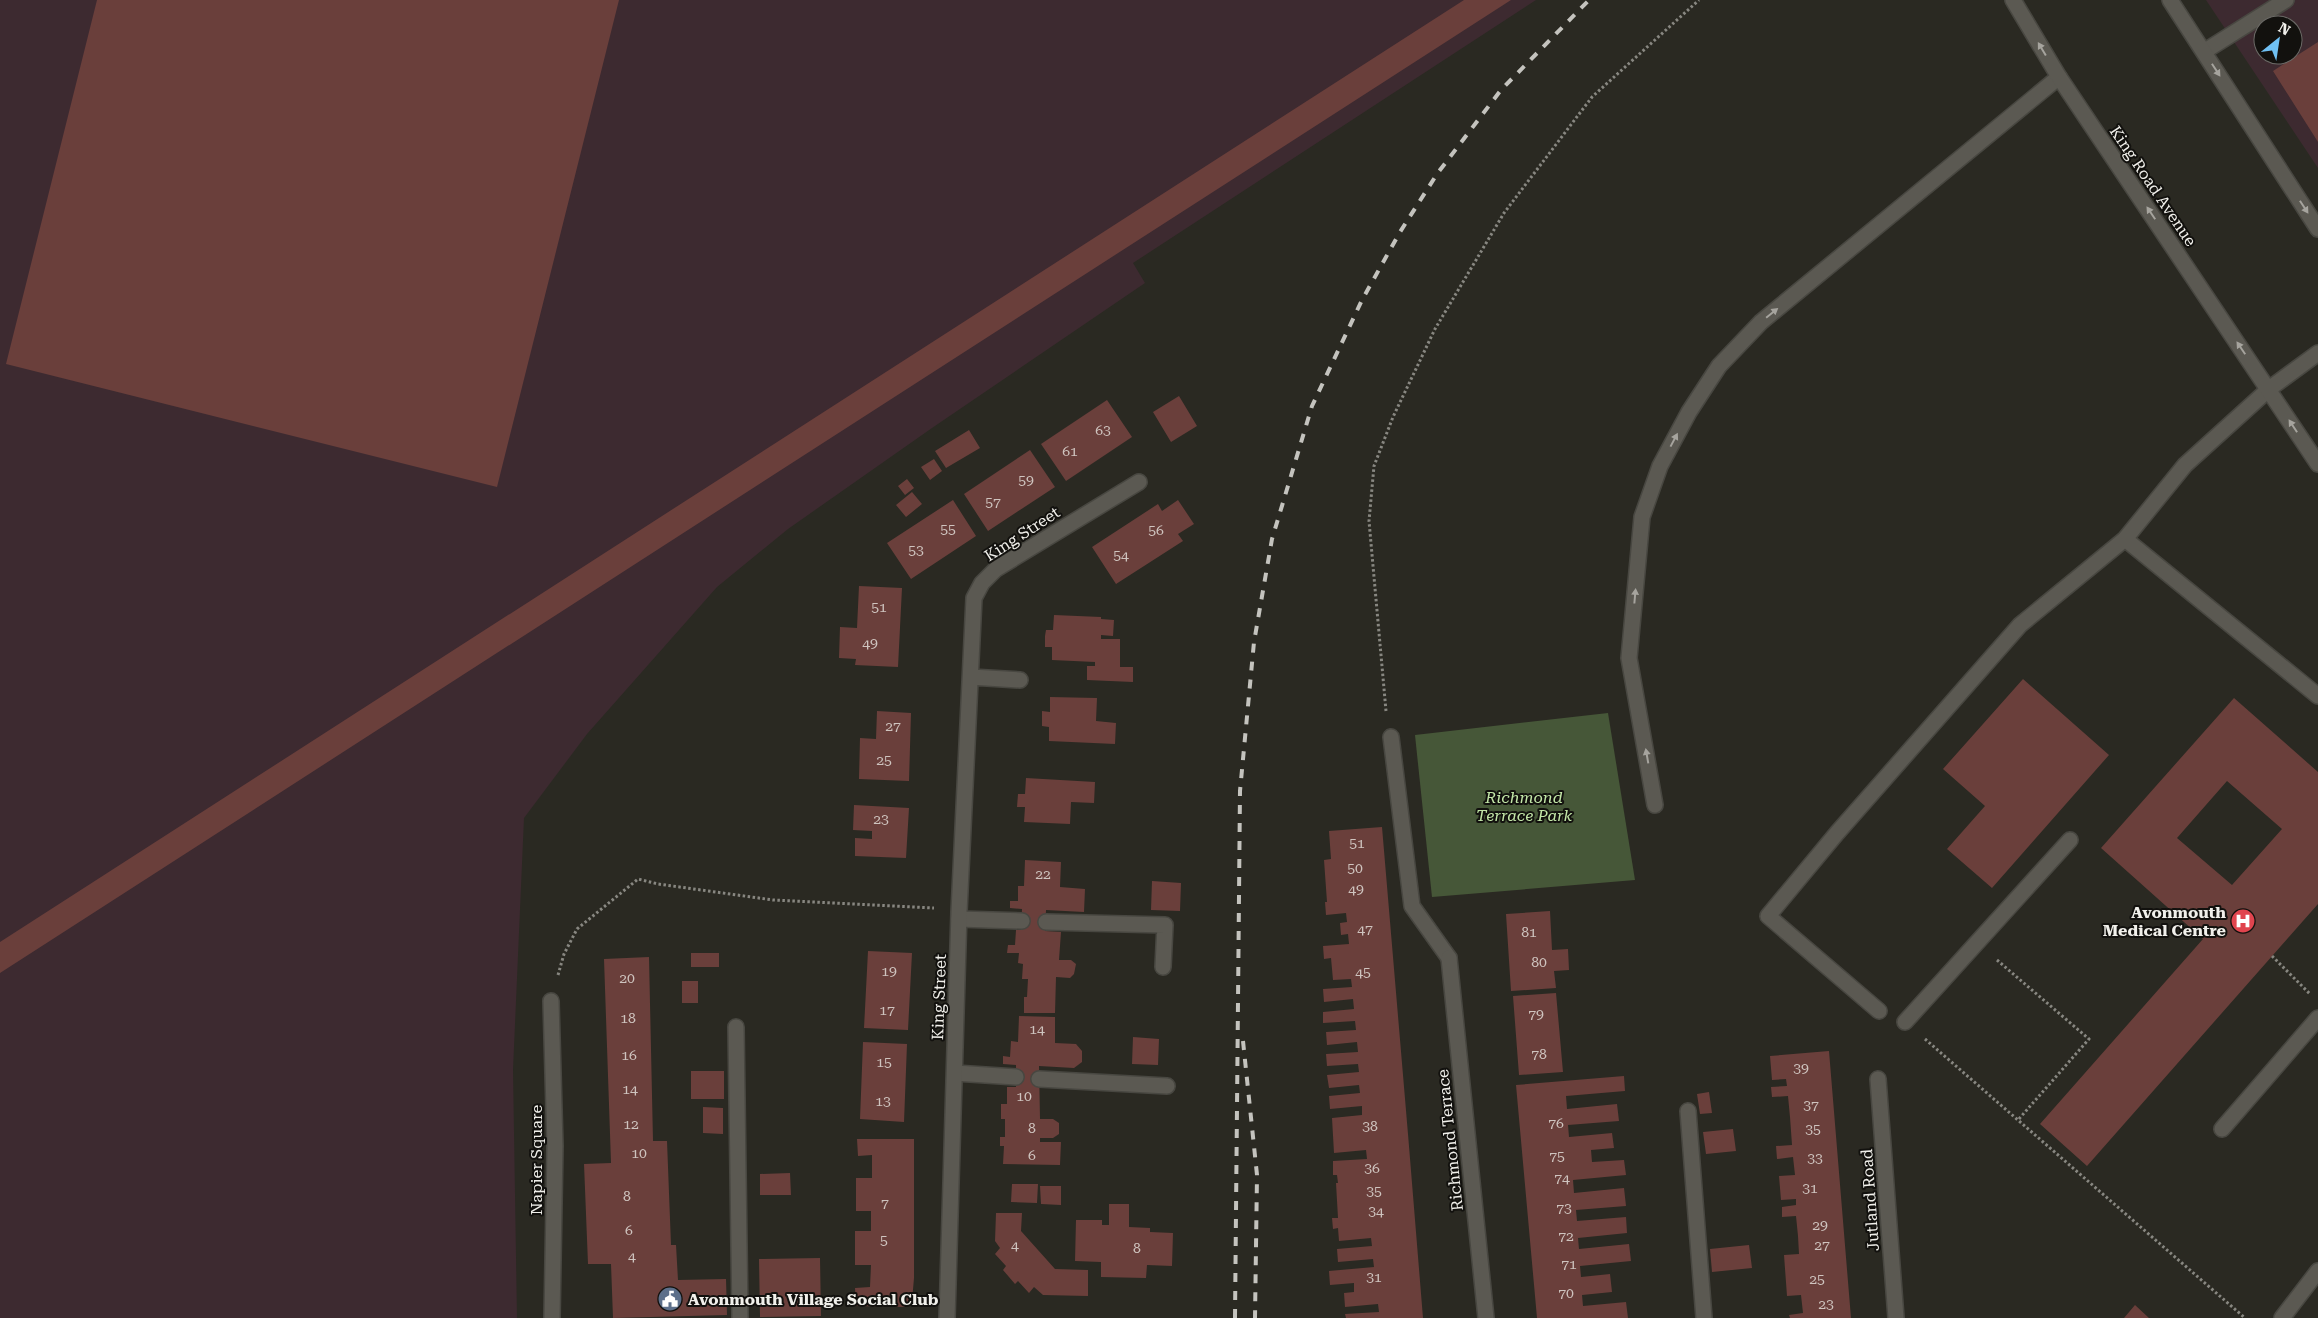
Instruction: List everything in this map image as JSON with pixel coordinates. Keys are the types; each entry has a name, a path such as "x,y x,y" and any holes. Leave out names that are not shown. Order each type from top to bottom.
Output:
{"street":[{"name":"King Road Avenue","path":"2013,0 2059,76 2318,464"},
{"path":"2170,0 2318,229"},
{"path":"2205,52 2286,0"},
{"path":"1655,804 1629,658 1642,517 1660,466 1689,412 1719,366 1761,322 2059,76"},
{"path":"1879,1011 1768,916 1837,833 2020,625 2125,539 2184,465 2268,389 2318,353"},
{"name":"King Street","path":"947,1318 959,916 974,598 982,583 996,569 1139,482"},
{"path":"2125,539 2318,696"},
{"path":"971,677 1020,680"},
{"name":"Richmond Terrace","path":"1391,737 1412,906 1449,958 1486,1318"},
{"path":"1905,1022 2070,840"},
{"path":"959,916 1022,920"},
{"path":"1046,922 1165,926 1163,967"},
{"name":"Napier Square","path":"551,1001 555,1146 552,1318"},
{"path":"2222,1128 2318,1018"},
{"path":"736,1027 740,1318"},
{"path":"954,1073 1016,1077"},
{"path":"1039,1078 1167,1086"},
{"name":"Jutland Road","path":"1878,1079 1896,1318"},
{"path":"1688,1111 1704,1318"},
{"path":"2282,1318 2318,1271"}],"path":[{"path":"1391,737 1384,700 1370,521 1374,466 1392,417 1435,329 1504,213 1592,97 1699,0"},
{"path":"551,1001 564,954 578,929 638,879 658,884 773,900 924,906 959,916"},
{"path":"1978,942 2089,1039 2018,1120"},
{"path":"2272,956 2311,995"},
{"path":"1905,1022 2245,1318"}],"shaded area":[{"path":"0,0 1536,0 1133,263 1145,283 788,529 717,587 587,734 524,818 513,1070 517,1318 0,1318"},
{"path":"2206,0 2318,0 2318,168"}],"green space":[{"name":"Richmond Terrace Park","path":"1608,713 1635,880 1432,897 1415,735"}],"building":[{"path":"97,0 619,0 497,487 6,364"},
{"path":"1464,0 1511,0 0,973 0,942"},
{"path":"2318,42 2318,142 2273,71 2282,65 2303,65 2303,52"},
{"path":"1179,396 1197,426 1171,442 1153,412"},
{"path":"1107,400 1132,437 1066,481 1041,444"},
{"path":"969,430 980,448 946,468 935,451"},
{"path":"1030,450 1055,487 988,531 964,494"},
{"path":"934,459 942,471 930,480 921,467"},
{"path":"907,479 914,488 905,495 898,486"},
{"path":"912,492 922,504 906,517 896,505"},
{"path":"953,500 976,536 911,579 887,543"},
{"path":"1178,500 1194,524 1178,534 1183,541 1116,584 1092,547 1158,504 1162,511"},
{"path":"859,586 902,588 898,667 855,665 856,659 839,658 840,627 857,628"},
{"path":"1054,615 1101,617 1101,619 1114,620 1113,636 1101,635 1101,639 1120,639 1120,667 1133,667 1133,682 1087,680 1087,666 1095,666 1095,662 1052,660 1052,647 1045,647 1045,636 1046,630 1053,630"},
{"path":"2023,679 2109,755 1992,888 1947,849 1985,806 1943,769"},
{"path":"1050,697 1097,698 1096,721 1116,723 1115,744 1049,741 1049,727 1042,726 1042,711 1050,712"},
{"name":"Avonmouth Medical Centre","path":"2234,698 2318,772 2318,904 2087,1166 2040,1124 2203,939 2101,848","holes":["2227,781 2282,829 2232,885 2177,838"]},
{"path":"877,711 911,713 909,781 859,779 860,738 876,739"},
{"path":"1026,778 1095,782 1094,803 1071,802 1070,824 1024,822 1025,807 1017,807 1018,794 1025,794"},
{"path":"854,805 909,808 906,858 855,856 855,838 872,839 872,831 853,830"},
{"path":"1382,827 1423,1318 1346,1318 1345,1314 1379,1312 1378,1304 1345,1307 1344,1293 1354,1292 1354,1283 1330,1285 1329,1271 1374,1267 1373,1259 1338,1262 1337,1249 1372,1246 1371,1238 1339,1241 1338,1228 1333,1229 1332,1218 1338,1218 1336,1183 1338,1183 1337,1175 1333,1175 1333,1161 1367,1159 1366,1150 1334,1153 1332,1118 1362,1115 1362,1106 1330,1109 1329,1096 1360,1093 1359,1085 1329,1088 1327,1075 1359,1072 1358,1064 1327,1066 1326,1054 1358,1052 1357,1042 1327,1045 1326,1032 1356,1030 1355,1021 1323,1023 1323,1012 1354,1009 1353,999 1324,1002 1323,989 1352,987 1351,979 1333,980 1331,958 1324,959 1323,946 1349,944 1348,934 1341,935 1340,923 1347,922 1346,913 1326,915 1324,860 1331,859 1329,831"},
{"path":"1025,860 1061,862 1060,887 1085,889 1084,912 1046,910 1045,931 1061,932 1059,960 1071,960 1076,964 1074,974 1070,978 1056,977 1055,1013 1024,1013 1024,997 1027,997 1028,979 1022,979 1023,964 1018,963 1019,953 1007,953 1008,945 1015,945 1016,930 1021,930 1022,909 1010,908 1010,901 1018,901 1018,886 1024,886"},
{"path":"1152,881 1181,883 1180,911 1151,910"},
{"path":"1550,911 1552,950 1568,949 1569,970 1554,971 1556,988 1511,991 1506,914"},
{"path":"868,951 912,953 908,1030 864,1028"},
{"path":"691,953 719,953 719,967 691,967"},
{"path":"649,957 653,1141 667,1141 671,1245 676,1245 678,1280 726,1279 727,1315 613,1318 611,1264 588,1264 584,1164 611,1163 604,959"},
{"path":"682,981 698,981 698,1003 682,1003"},
{"path":"1556,993 1563,1072 1519,1075 1513,996"},
{"path":"1019,1016 1055,1017 1055,1043 1076,1044 1082,1051 1082,1062 1074,1068 1039,1066 1040,1119 1053,1119 1059,1123 1059,1134 1053,1138 1040,1138 1040,1142 1061,1142 1060,1165 1003,1164 1004,1146 1000,1146 1000,1137 1005,1137 1005,1119 1001,1119 1001,1104 1007,1104 1007,1087 1016,1087 1016,1065 1003,1064 1003,1056 1010,1057 1011,1041 1018,1042"},
{"path":"1133,1037 1159,1039 1158,1065 1132,1064"},
{"path":"863,1042 907,1044 904,1122 860,1119"},
{"path":"1829,1051 1851,1318 1790,1318 1789,1315 1803,1313 1801,1295 1787,1296 1784,1255 1799,1254 1798,1236 1796,1216 1782,1217 1782,1207 1796,1205 1796,1199 1781,1200 1779,1176 1795,1175 1793,1157 1777,1159 1776,1146 1792,1145 1788,1096 1772,1097 1771,1087 1787,1086 1786,1079 1772,1080 1770,1056"},
{"path":"691,1071 724,1071 724,1099 691,1099"},
{"path":"1624,1076 1625,1091 1566,1096 1567,1109 1617,1104 1619,1121 1568,1125 1569,1137 1612,1133 1614,1148 1591,1150 1592,1162 1624,1160 1626,1175 1573,1180 1574,1193 1624,1188 1626,1206 1576,1210 1577,1221 1626,1217 1627,1233 1578,1238 1579,1249 1629,1244 1631,1261 1580,1266 1581,1277 1610,1274 1612,1292 1582,1295 1583,1306 1626,1302 1628,1318 1537,1318 1516,1085"},
{"path":"1709,1092 1712,1113 1700,1114 1697,1094"},
{"path":"703,1107 723,1108 723,1134 703,1133"},
{"path":"1733,1129 1736,1151 1706,1154 1703,1132"},
{"path":"857,1139 914,1139 914,1278 912,1301 907,1307 856,1306 855,1288 870,1287 871,1265 855,1265 855,1231 871,1231 871,1211 856,1211 856,1178 872,1178 872,1155 858,1156"},
{"path":"790,1173 791,1195 760,1195 760,1174"},
{"path":"1012,1184 1038,1184 1037,1203 1011,1202"},
{"path":"1040,1186 1061,1186 1061,1205 1041,1204"},
{"path":"1109,1204 1129,1204 1129,1227 1150,1228 1150,1232 1173,1233 1172,1266 1147,1265 1146,1278 1101,1277 1101,1262 1075,1261 1076,1220 1102,1220 1102,1225 1109,1225"},
{"path":"996,1213 1022,1213 1021,1231 1055,1269 1088,1270 1088,1296 1043,1295 1034,1287 1029,1293 1018,1281 1015,1284 1003,1270 1006,1266 995,1254 1000,1248 995,1241"},
{"path":"1749,1245 1752,1268 1712,1272 1710,1249"},
{"path":"820,1258 821,1316 760,1317 759,1259"},
{"path":"2135,1305 2149,1318 2124,1318"}],"railway":[{"path":"1235,1318 1240,791 1254,642 1272,539 1312,406 1362,300 1400,232 1437,174 1501,90 1589,0"},
{"path":"1243,1041 1257,1175 1255,1318"}],"place":[{"name":"Avonmouth Medical Centre","path":"2243,921"},
{"name":"Avonmouth Village Social Club","path":"670,1299"}]}
